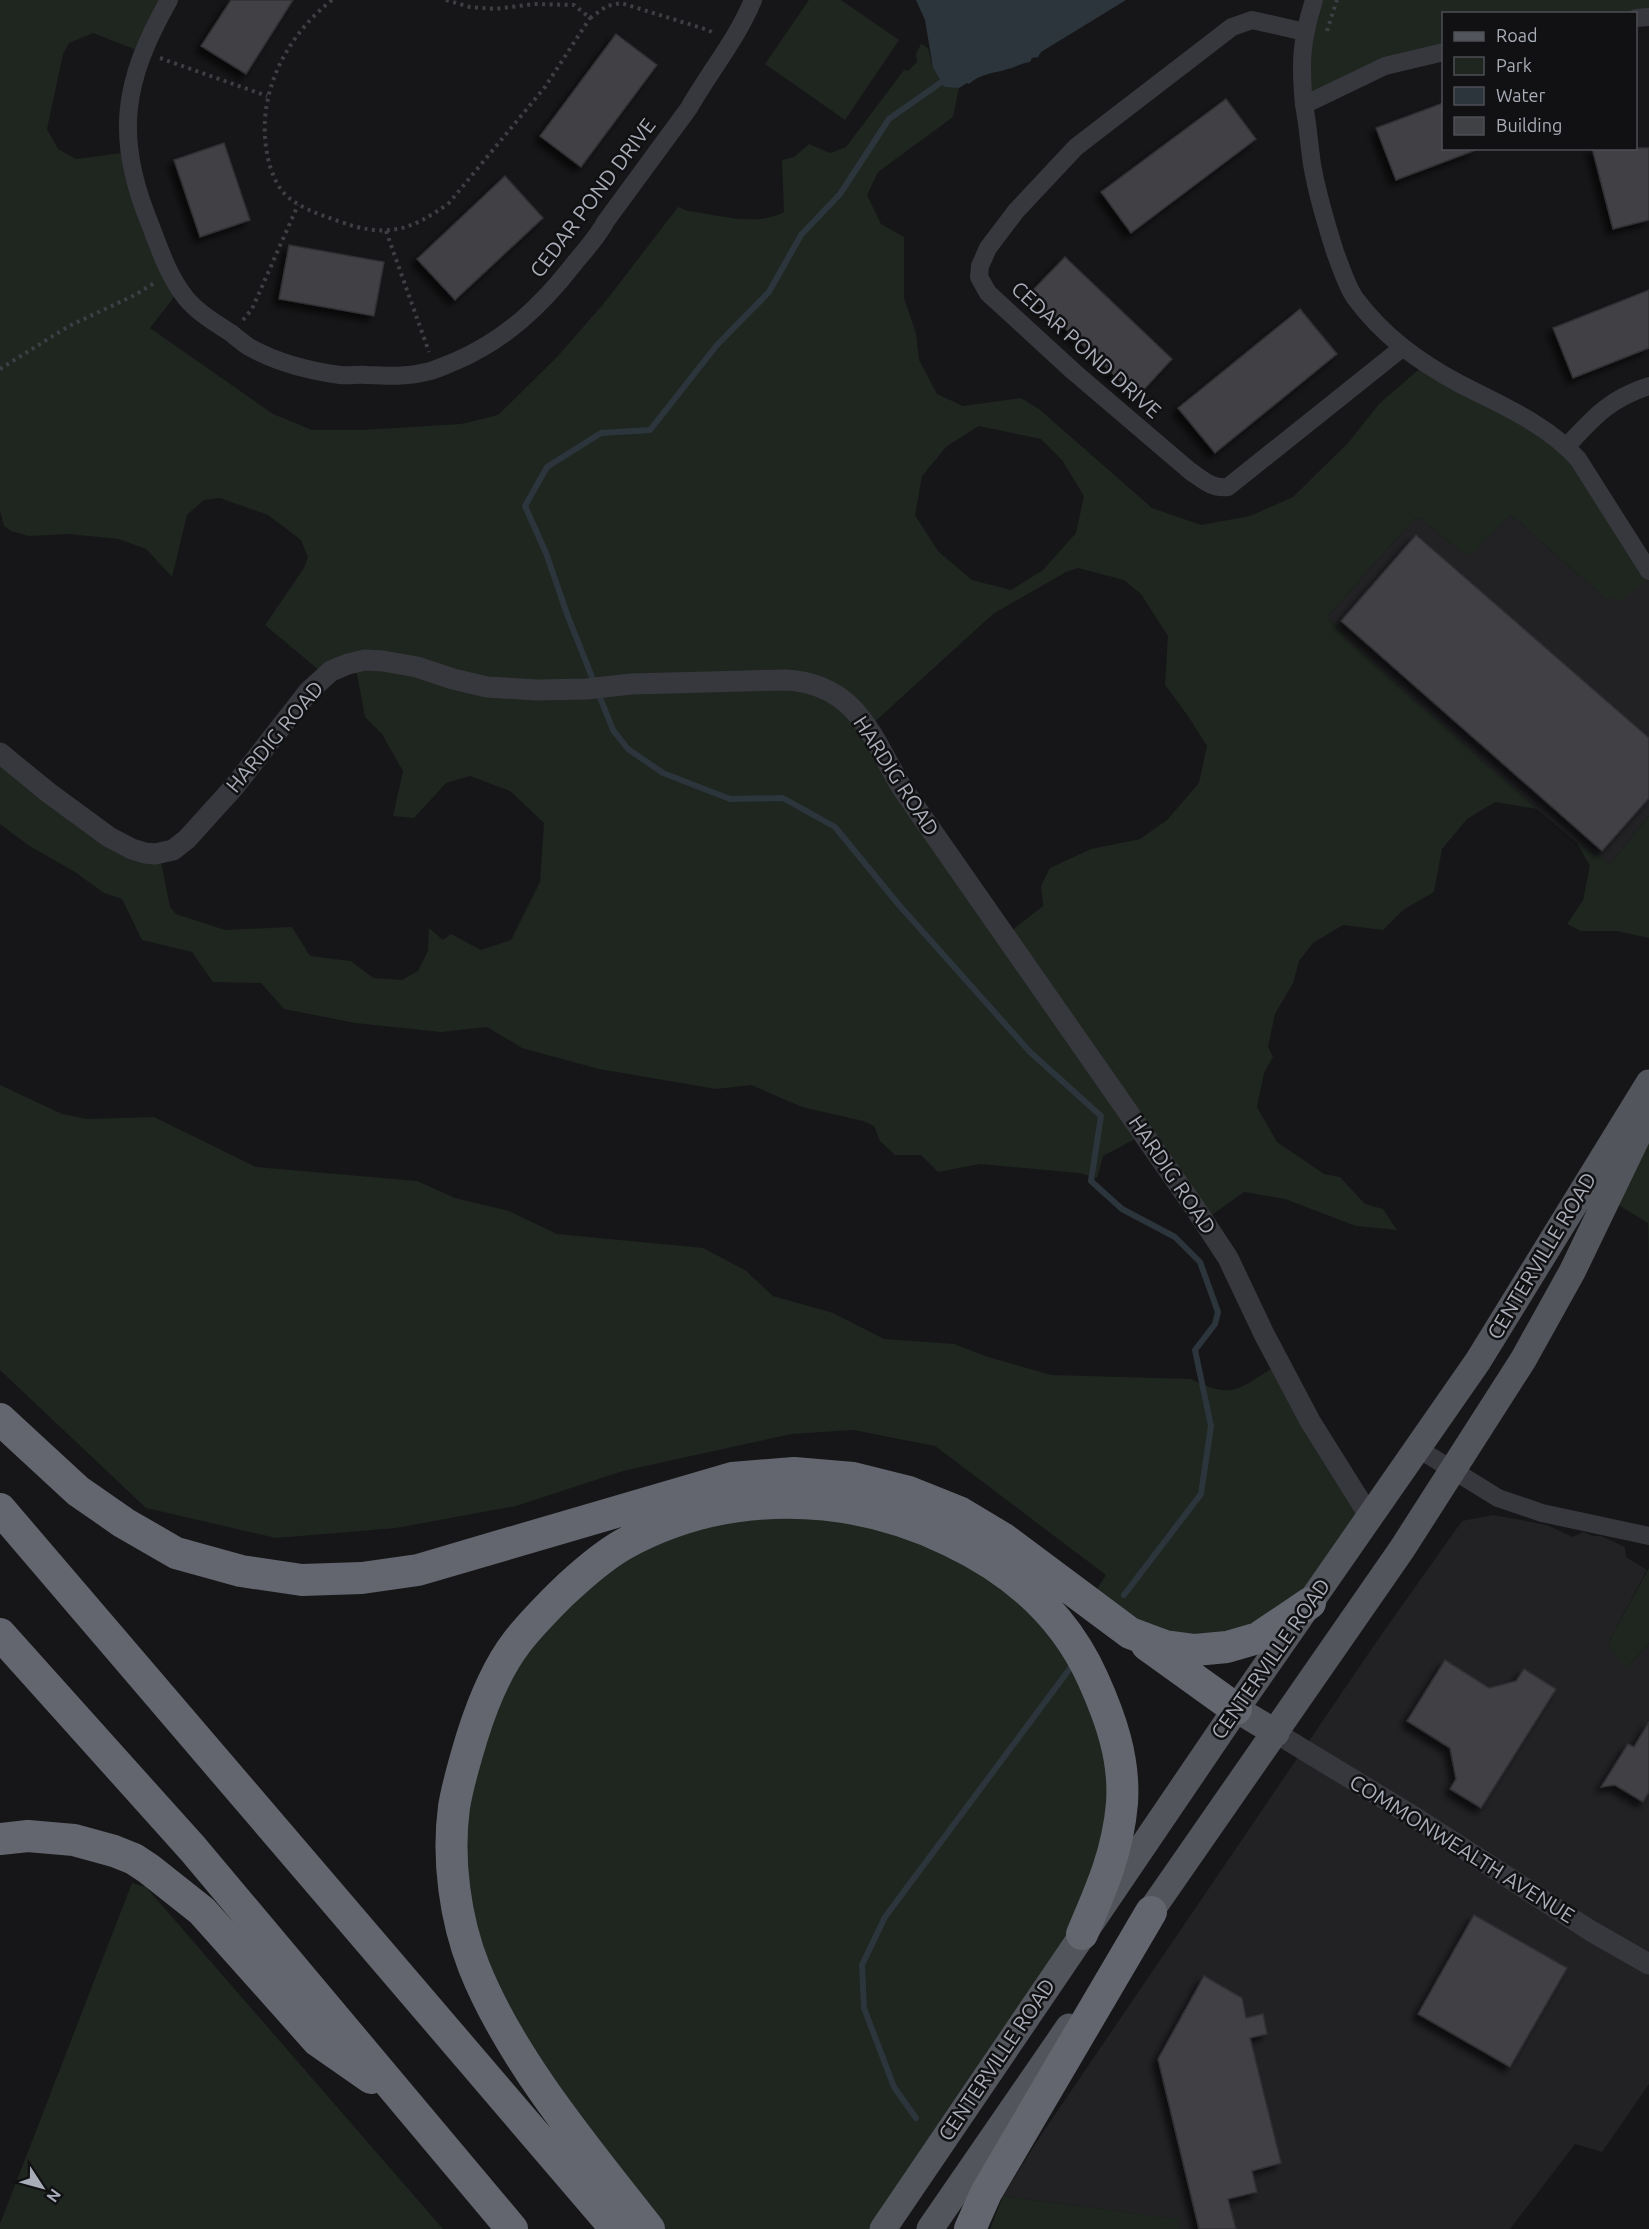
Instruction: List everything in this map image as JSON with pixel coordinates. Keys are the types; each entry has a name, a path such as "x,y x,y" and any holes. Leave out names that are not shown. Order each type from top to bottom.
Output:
{"highway":[{"path":"0,1419 78,1491 124,1523 176,1553 242,1571 302,1580 362,1578 418,1570 732,1479 795,1473 853,1478 909,1492 959,1512 1004,1539 1236,1709"},
{"path":"649,2229 587,2150 539,2082 488,1998 462,1930 452,1856 454,1809 463,1767 476,1723 497,1676 515,1644 546,1609 582,1574 621,1546 658,1527 704,1512 759,1504 816,1502 878,1512 927,1529 983,1556 1027,1588 1062,1627 1087,1667 1109,1715 1120,1755 1122,1800 1118,1834 1109,1873 1082,1934"},
{"path":"0,1509 616,2229"},
{"path":"1130,1633 1165,1646 1195,1650 1227,1647 1258,1638 1310,1603"},
{"path":"0,1634 193,1849 512,2229"},
{"path":"0,1839 28,1836 74,1840 134,1859 202,1911 318,2041 406,2103"},
{"path":"970,2229 986,2193 1150,1912"}],"main road":[{"name":"CENTERVILLE ROAD","path":"883,2229 1236,1709 1478,1361 1649,1083"},
{"name":"CENTERVILLE ROAD","path":"930,2229 1052,2051 1276,1734 1454,1469 1523,1360 1572,1272 1649,1112"},
{"path":"1236,1709 1276,1734"}],"street":[{"name":"CEDAR POND DRIVE","path":"169,0 154,24 131,91 127,141 138,194 169,274 185,298 215,324 249,347 289,364 341,375 386,376 433,370 468,355 491,343 521,322 552,292 595,240 606,221 689,108 730,45 753,0"},
{"path":"1314,0 1302,44 1301,75 1304,105 1312,164 1325,220 1342,271 1354,297 1386,334 1402,348 1435,370 1535,423 1567,446 1578,459 1649,571"},
{"name":"CEDAR POND DRIVE","path":"1305,32 1252,20 1232,27 1076,147 1016,211 988,248 979,277 988,293 1074,372 1190,471 1209,485 1220,488 1228,487 1402,348"},
{"path":"1304,105 1385,66 1442,52"},
{"path":"1567,446 1594,416 1616,399 1649,386"},
{"name":"HARDIG ROAD","path":"0,753 49,794 110,837 132,849 155,854 172,850 188,839 245,774 309,691 332,671 348,664 365,660 391,662 487,687 537,690 706,681 802,681 822,686 833,692 857,714 879,744 902,788 1110,1084 1228,1258 1264,1334 1310,1421 1370,1517"},
{"path":"1417,1448 1498,1498 1542,1513 1649,1536"},
{"name":"COMMONWEALTH AVENUE","path":"1276,1734 1416,1818 1586,1927 1649,1964"}],"path":[{"path":"332,0 319,10 285,53 267,96 264,128 269,164 283,192 298,205 357,228 393,231 429,218 449,203 545,87 590,18 608,6 621,3 708,30 730,45"},
{"path":"446,0 470,8 495,9 534,4 574,5 590,18"},
{"path":"1325,41 1337,0"},
{"path":"143,54 267,96"},
{"path":"231,333 252,309 298,205"},
{"path":"386,231 426,341 433,370"},
{"path":"0,369 69,326 135,295 169,274"}],"shaded area":[{"path":"1511,515 1606,599 1649,579 1649,816 1610,864 1577,843 1537,809 1348,641 1327,617 1415,518 1421,519 1464,554 1474,552"},
{"path":"1493,1515 1547,1525 1573,1537 1583,1532 1601,1536 1625,1547 1626,1557 1647,1570 1609,1641 1626,1668 1649,1643 1649,2084 1602,2152 1575,2144 1510,2229 1180,2229 1177,2219 1003,2196 1035,2144 1379,1638 1462,1521"}],"green space":[{"path":"0,0 172,0 139,51 93,33 69,43 63,54 47,129 58,149 76,159 129,152 178,292 150,328 273,414 312,430 361,430 461,424 498,415 557,357 605,302 678,207 688,211 749,219 761,219 784,212 782,160 794,157 809,144 830,153 846,147 904,70 908,71 917,62 916,54 921,44 928,48 933,68 943,86 959,88 953,117 878,172 867,195 881,224 904,237 904,298 916,333 919,360 937,394 963,406 1021,398 1039,409 1152,508 1201,525 1250,516 1293,497 1348,443 1379,404 1425,364 1568,448 1649,579 1618,603 1617,598 1606,599 1511,515 1474,553 1464,554 1421,519 1415,518 1327,617 1348,641 1537,809 1495,802 1467,819 1442,849 1434,892 1403,910 1383,930 1343,925 1313,943 1299,961 1293,983 1275,1014 1268,1047 1273,1057 1264,1073 1257,1107 1277,1142 1324,1174 1340,1177 1365,1204 1383,1209 1397,1230 1356,1226 1285,1199 1244,1192 1205,1220 1139,1137 1103,1156 1097,1178 1079,1173 980,1164 938,1172 921,1155 895,1155 880,1141 874,1126 863,1121 802,1107 751,1085 716,1089 599,1069 522,1048 487,1027 441,1032 355,1023 284,1009 261,983 213,982 192,952 142,940 122,899 104,893 75,872 28,845 0,824 0,754 120,845 160,857 170,907 176,914 225,930 292,927 310,956 351,961 373,978 402,980 418,971 428,951 429,928 443,940 451,934 481,950 511,940 540,882 544,823 510,791 470,776 446,783 414,818 393,816 403,771 382,734 365,717 356,669 326,676 265,625 304,568 308,557 301,540 268,515 220,498 204,500 187,515 172,577 146,549 119,539 68,534 29,536 11,531 4,526 0,510","holes":["979,426 1041,439 1062,460 1084,496 1076,533 1043,570 1011,590 972,580 938,551 915,515 922,476 947,446","1078,568 1124,580 1141,594 1168,636 1165,685 1207,746 1199,783 1167,820 1140,839 1091,849 1050,868 1041,886 1043,906 1006,935 869,727 993,614 1066,572"]},
{"path":"809,0 841,0 899,40 845,120 765,64"},
{"path":"1317,0 1649,0 1649,8 1637,14 1442,12 1442,53 1388,66 1311,105 1303,80"},
{"path":"1649,816 1649,938 1617,931 1581,931 1567,924 1583,900 1590,866 1577,843 1610,864"},
{"path":"0,1085 62,1114 87,1119 154,1117 256,1167 417,1181 455,1198 509,1211 557,1234 703,1248 745,1270 773,1296 833,1313 884,1339 954,1344 988,1357 1051,1375 1191,1379 1226,1390 1243,1386 1274,1367 1365,1508 1308,1593 1197,1652 1093,1595 1106,1575 935,1446 853,1430 791,1434 623,1471 516,1506 396,1528 276,1538 146,1508 0,1370"},
{"path":"1649,1086 1649,1265 1648,1223 1612,1201"},
{"path":"719,1510 915,1526 1041,1611 1118,1749 1107,1875 883,2229 650,2229 478,1975 455,1798 535,1622 560,1595"},
{"path":"1649,1568 1649,1643 1626,1668 1611,1651 1609,1641"},
{"path":"132,1883 146,1887 443,2229 0,2229"},
{"path":"1003,2196 1178,2219 1180,2229 990,2229"}],"water":[{"path":"916,0 1126,0 1041,52 1030,62 982,76 959,88 944,87 933,68 925,20"}],"building":[{"path":"231,0 293,0 246,74 201,46"},
{"path":"616,34 657,65 581,167 540,136"},
{"path":"1226,99 1256,139 1131,233 1101,192"},
{"path":"1442,103 1442,150 1476,150 1396,180 1376,128"},
{"path":"224,143 250,220 200,237 174,160"},
{"path":"1649,148 1649,220 1613,229 1593,150"},
{"path":"505,176 543,218 455,300 417,259"},
{"path":"289,245 384,262 374,316 279,299"},
{"path":"1065,257 1172,359 1137,397 1029,294"},
{"path":"1649,290 1649,348 1573,378 1553,328"},
{"path":"1300,309 1337,354 1215,453 1178,408"},
{"path":"1416,535 1649,738 1649,798 1602,851 1341,621"},
{"path":"1445,1660 1489,1688 1516,1681 1524,1669 1556,1689 1481,1808 1450,1789 1456,1779 1450,1748 1407,1721"},
{"path":"1649,1722 1649,1792 1643,1802 1615,1785 1601,1787 1628,1744 1634,1747"},
{"path":"1474,1915 1567,1968 1510,2067 1418,2014"},
{"path":"1204,1976 1242,1998 1246,2018 1263,2014 1267,2034 1250,2038 1281,2163 1252,2171 1257,2192 1228,2199 1236,2229 1199,2229 1158,2059"}],"waterway":[{"path":"943,81 889,119 840,194 801,235 769,292 717,345 650,430 601,433 547,467 525,506 546,553 567,614 613,730 628,749 663,773 730,799 783,798 835,827 899,905 1030,1052 1101,1116 1091,1181 1122,1209 1175,1237 1200,1262 1218,1312 1215,1324 1195,1350 1211,1426 1201,1494 1124,1595"},
{"path":"916,2118 894,2087 864,2008 862,1965 885,1917 1071,1667"}]}
